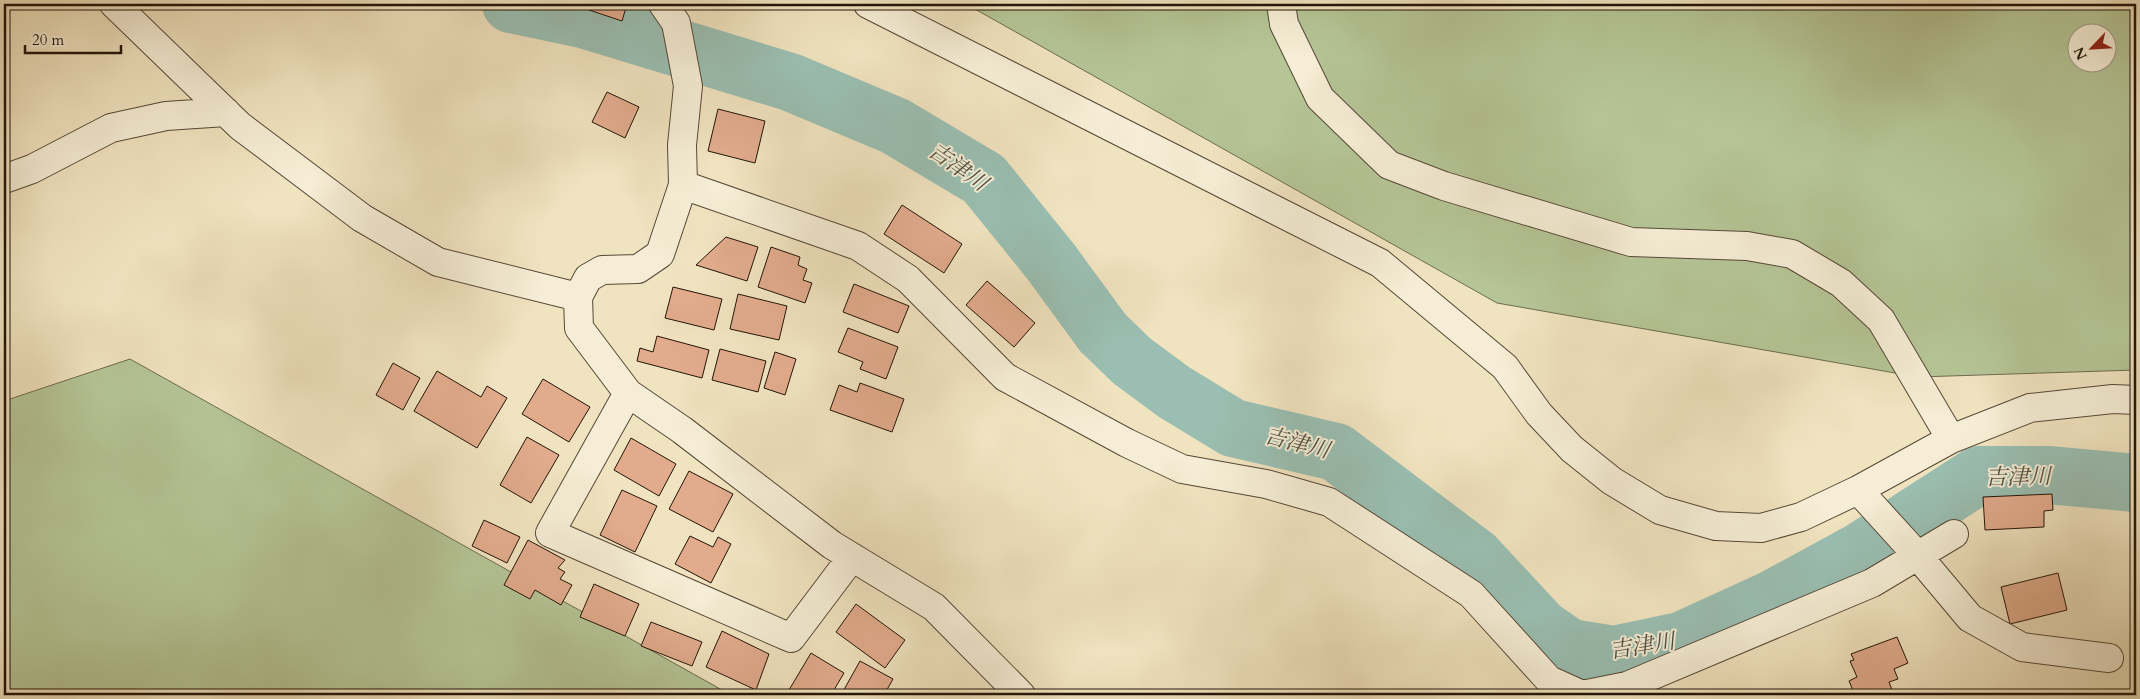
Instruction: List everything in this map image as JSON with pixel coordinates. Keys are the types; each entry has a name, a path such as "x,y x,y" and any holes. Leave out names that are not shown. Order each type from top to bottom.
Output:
{"street":[{"path":"114,4 240,126 362,218 438,262 578,297"},
{"path":"662,4 676,23 688,86 682,145 683,185 660,254 638,269 602,270 588,278 578,297 579,328 628,392 682,430 832,545 934,607 1021,695"},
{"path":"868,4 1380,263 1505,367 1539,414 1572,449 1612,482 1660,510 1716,526 1761,528 1800,517 1858,490 1951,439 2030,408 2113,399 2136,400"},
{"path":"1281,4 1284,24 1320,98 1389,165 1444,186 1631,242 1747,246 1792,254 1841,283 1881,320 1951,439"},
{"path":"4,179 32,170 111,128 166,116 226,112"},
{"path":"683,185 858,246 908,279 1005,377 1127,443 1182,468 1266,484 1329,502 1471,594 1549,680 1582,695 1627,686 1872,583 1914,551 1954,534"},
{"path":"628,392 550,532 791,638 852,556"},
{"path":"1858,490 1914,551 1970,618 2022,647 2109,658"}],"green space":[{"path":"966,4 2136,4 2136,370 1918,377 1497,303"},
{"path":"130,359 731,695 4,695 4,401"}],"building":[{"path":"568,4 581,4 579,8"},
{"path":"588,4 627,4 622,21 586,9"},
{"path":"607,92 639,107 625,138 592,122"},
{"path":"718,109 765,121 755,163 708,151"},
{"path":"902,205 962,244 944,273 884,234"},
{"path":"726,237 758,247 747,281 696,265"},
{"path":"771,247 800,257 798,265 807,269 803,280 812,283 805,303 758,287"},
{"path":"987,281 1035,323 1014,347 966,305"},
{"path":"854,284 909,306 898,333 843,312"},
{"path":"673,287 722,299 714,330 665,318"},
{"path":"738,294 787,306 779,340 730,329"},
{"path":"848,328 898,347 886,379 860,369 863,362 838,352"},
{"path":"657,336 709,350 702,378 637,361 640,348 653,352"},
{"path":"720,349 766,361 758,392 712,380"},
{"path":"775,352 796,359 785,395 764,388"},
{"path":"393,363 420,378 403,410 376,395"},
{"path":"437,371 481,397 487,386 507,398 477,448 414,411"},
{"path":"543,379 590,407 569,442 522,414"},
{"path":"860,383 904,399 892,432 830,410 839,385 857,392"},
{"path":"527,437 559,455 531,503 500,485"},
{"path":"631,438 676,464 659,496 614,470"},
{"path":"689,471 733,494 713,532 669,509"},
{"path":"622,490 657,506 635,552 600,535"},
{"path":"2052,494 2053,510 2044,511 2044,527 1985,530 1983,497"},
{"path":"484,520 520,537 507,563 472,546"},
{"path":"690,536 713,547 718,537 731,544 711,583 675,564"},
{"path":"528,540 565,560 558,568 565,572 560,579 572,585 561,605 535,590 530,599 504,585"},
{"path":"2058,573 2067,610 2010,624 2001,587"},
{"path":"594,584 639,604 625,636 580,617"},
{"path":"856,604 905,640 885,668 836,632"},
{"path":"651,622 702,642 692,666 641,646"},
{"path":"722,631 769,654 756,690 706,667"},
{"path":"1897,637 1908,663 1894,669 1898,679 1889,682 1894,695 1855,695 1849,681 1857,677 1850,661 1854,660 1851,654"},
{"path":"811,653 844,673 831,695 786,695"},
{"path":"860,661 893,679 884,695 841,695"}],"waterway":[{"name":"吉津川","path":"511,4 583,19 790,82 895,126 984,179 1051,262 1103,333 1132,361 1174,392 1233,428 1336,452 1475,557 1541,628 1570,648 1614,655 1681,641 1771,600 1861,551 1979,475 2048,475 2136,483"}]}
